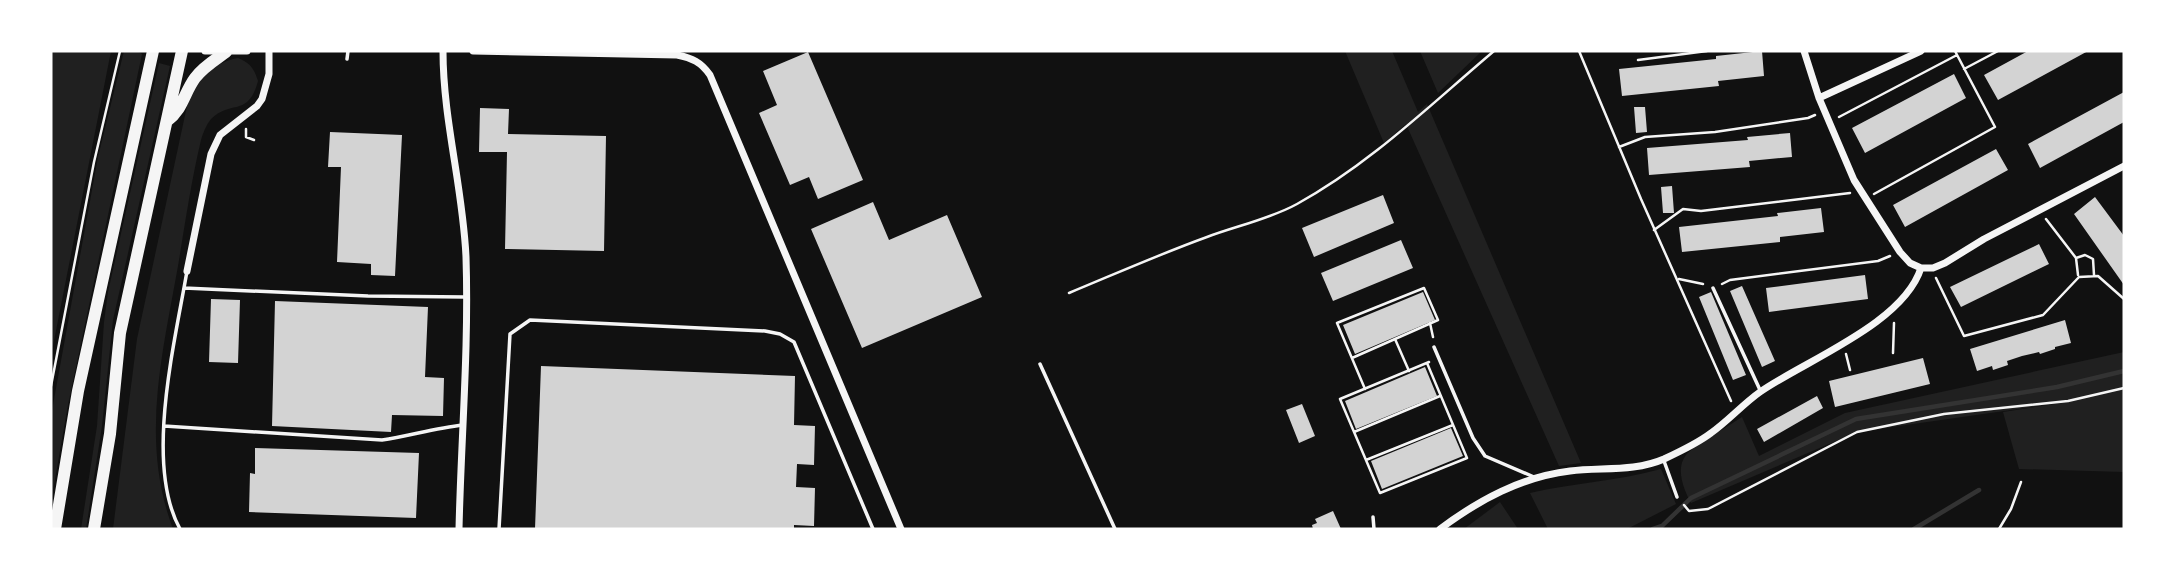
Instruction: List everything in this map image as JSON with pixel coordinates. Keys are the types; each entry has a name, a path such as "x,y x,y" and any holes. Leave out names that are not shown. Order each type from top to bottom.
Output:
{"main road":[{"path":"55,529 80,379 153,51"},
{"path":"94,529 110,434 120,333 182,51"},
{"path":"167,121 177,113 194,80 226,52"}],"street":[{"path":"205,51 247,51"},
{"path":"187,271 211,154 220,135 262,99 268,74 269,51"},
{"path":"443,51 443,75 457,166 466,256 459,529"},
{"path":"473,51 677,55 703,64 732,126 901,529"},
{"path":"1804,51 1819,98 1860,190 1900,252 1910,263 1921,268 1933,268 2124,166"},
{"path":"1819,98 1921,51"},
{"path":"1440,529 1489,496 1536,478 1570,471 1636,467 1663,459 1710,435 1761,392 1843,344 1894,305 1911,290 1921,268"}],"lane":[{"path":"347,59 348,51"},
{"path":"180,529 170,502 165,473 164,426 171,362 187,271"},
{"path":"184,288 368,296 465,296"},
{"path":"1713,288 1761,392"},
{"path":"499,529 510,334 530,320 765,331 780,334 794,342 873,529"},
{"path":"1434,347 1473,438 1485,456 1536,478"},
{"path":"1041,364 1115,529"},
{"path":"164,426 382,440 412,436 434,428 463,425"},
{"path":"1663,459 1677,497"},
{"path":"1373,517 1374,529"}],"path":[{"path":"51,386 94,162 120,51"},
{"path":"1069,293 1205,238 1294,206 1384,146 1494,51"},
{"path":"1579,51 1654,230 1736,412"},
{"path":"1638,60 1707,51"},
{"path":"1964,69 1998,51"},
{"path":"1830,122 1956,53 1995,127 1865,199"},
{"path":"1618,147 1645,137 1714,132 1808,118 1825,111"},
{"path":"1654,230 1683,209 1701,211 1860,190"},
{"path":"2040,210 2076,258 2079,277"},
{"path":"1677,279 1713,288 1730,280 1878,261 1900,252"},
{"path":"2076,258 2085,255 2093,259 2094,275"},
{"path":"1933,268 1937,284 1964,336 2043,315 2079,277 2098,276 2124,299"},
{"path":"1352,358 1438,320 1424,288 1338,323 1364,389"},
{"path":"1893,353 1894,305"},
{"path":"1430,323 1434,347"},
{"path":"1395,339 1409,370"},
{"path":"1843,344 1850,370"},
{"path":"1427,363 1467,458 1380,493 1340,399 1439,358"},
{"path":"1689,511 1707,509 1857,432 1944,414 2067,401 2124,388"},
{"path":"1354,432 1440,396"},
{"path":"1366,460 1453,425"},
{"path":"1998,529 2011,509 2021,482"}],"shaded area":[{"path":"51,51 111,51 51,356"},
{"path":"124,51 137,51 142,54 68,405 51,502 51,416 98,157"},
{"path":"1345,51 1392,51 1418,112 1427,104 1581,463 1559,466 1406,124 1384,143"},
{"path":"1420,51 1482,51 1438,93"},
{"path":"238,58 251,66 258,81 249,100 218,113 209,121 203,135 191,187 161,366 157,398 158,463 163,496 173,529 113,529 137,339 187,106 200,81 212,69"},
{"path":"159,63 170,66 113,320 102,426 86,529 81,529 97,426 108,292"},
{"path":"2124,352 2124,472 2019,469 2003,412 2075,401 1857,432 1691,503 1683,486 1681,467 1686,455 1742,417 1759,456 1845,413"},
{"path":"1661,469 1676,504 1627,529 1548,529 1530,493 1628,476"},
{"path":"1500,502 1518,529 1464,529"}],"building":[{"path":"1762,51 1764,76 1718,81 1719,86 1622,96 1619,69 1716,59 1716,56"},
{"path":"2028,51 2088,51 1998,100 1984,75"},
{"path":"808,52 863,180 818,199 809,177 790,185 759,113 777,105 763,71"},
{"path":"1954,74 1966,98 1865,153 1852,128"},
{"path":"2124,92 2124,122 2040,168 2028,144"},
{"path":"1634,107 1645,107 1647,132 1636,133"},
{"path":"480,108 509,109 508,134 606,136 604,251 505,249 507,152 479,152"},
{"path":"330,132 402,135 395,276 371,275 371,264 337,262 341,167 328,167"},
{"path":"1790,133 1792,157 1749,161 1750,167 1649,175 1647,148 1748,140 1747,137"},
{"path":"1996,149 2008,170 1905,227 1893,205"},
{"path":"1672,186 1674,213 1663,213 1661,187"},
{"path":"1383,195 1394,223 1314,257 1302,228"},
{"path":"2095,197 2124,236 2124,285 2074,214"},
{"path":"873,202 889,240 947,215 982,297 862,348 811,229"},
{"path":"1821,208 1824,232 1780,237 1780,242 1682,252 1679,227 1778,216 1777,213"},
{"path":"1401,240 1413,268 1333,301 1321,273"},
{"path":"2039,244 2049,264 1961,307 1950,287"},
{"path":"1865,275 1868,299 1769,312 1766,288"},
{"path":"1742,286 1775,361 1762,367 1730,291"},
{"path":"1423,292 1435,320 1355,354 1343,325"},
{"path":"1711,292 1746,375 1733,380 1699,297"},
{"path":"211,299 240,300 238,363 209,362"},
{"path":"275,301 428,307 425,377 444,378 443,416 392,415 391,432 272,426"},
{"path":"2065,320 2071,343 2040,354 2039,352 2007,361 2008,365 1993,370 1992,366 1977,371 1970,349"},
{"path":"1923,358 1930,384 1835,407 1829,381"},
{"path":"541,366 795,376 794,425 815,426 814,465 797,464 796,487 815,488 814,526 794,525 794,529 535,529"},
{"path":"1425,367 1437,396 1356,429 1345,401"},
{"path":"1817,396 1823,408 1764,442 1757,429"},
{"path":"1302,404 1315,436 1299,443 1286,410"},
{"path":"1451,428 1463,456 1382,489 1371,461"},
{"path":"255,448 419,453 416,518 249,512 250,473 255,474"},
{"path":"1333,511 1341,529 1313,529 1312,525 1317,523 1315,519"}],"waterway":[{"path":"1653,529 1662,526 1691,498 1856,419 2057,387 2124,371"},
{"path":"1914,529 1979,490"}]}
